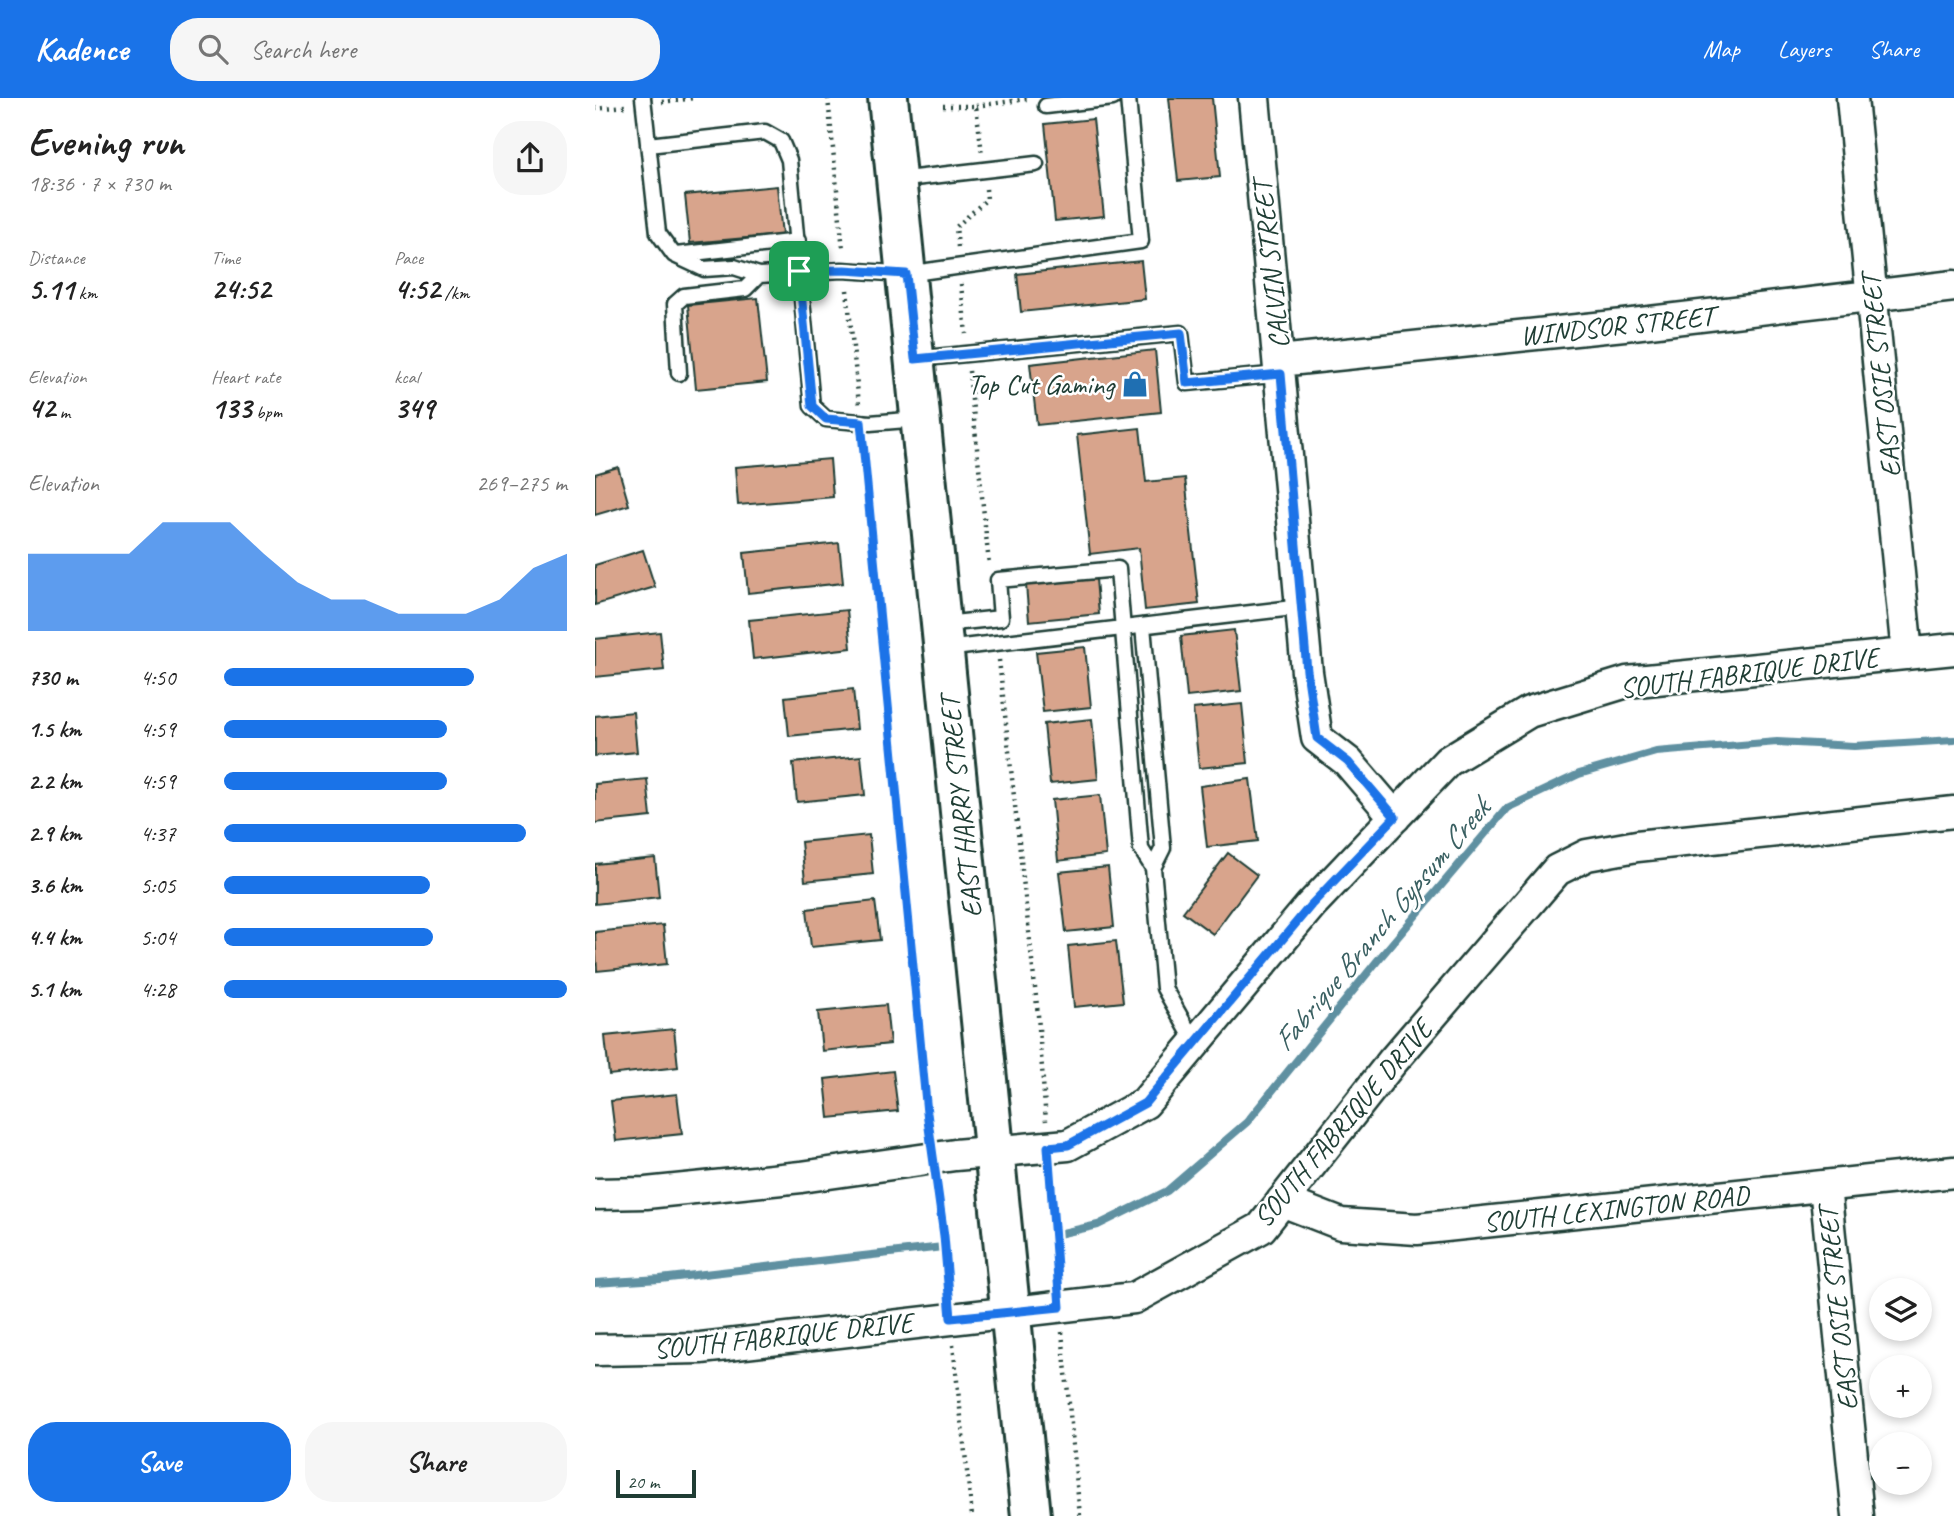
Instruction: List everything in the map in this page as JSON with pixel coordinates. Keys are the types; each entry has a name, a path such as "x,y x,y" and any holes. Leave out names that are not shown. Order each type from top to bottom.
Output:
{"main road":[{"name":"EAST HARRY STREET","path":"888,98 1031,1516"}],"street":[{"name":"CALVIN STREET","path":"1254,98 1307,671 1317,738 1348,762 1395,817"},
{"name":"EAST OSIE STREET","path":"1852,98 1907,654"},
{"name":"WINDSOR STREET","path":"1280,368 1954,286"},
{"name":"SOUTH FABRIQUE DRIVE","path":"595,1194 646,1193 1068,1145 1145,1103 1311,905 1448,761 1529,712 1627,682 1954,649"},
{"name":"SOUTH FABRIQUE DRIVE","path":"595,1350 701,1348 1134,1298 1261,1228 1392,1062 1557,870 1587,855 1637,846 1954,811"},
{"name":"SOUTH LEXINGTON ROAD","path":"1282,1201 1341,1224 1417,1228 1954,1172"},
{"name":"EAST OSIE STREET","path":"1825,1186 1858,1516"}],"lane":[{"path":"643,98 658,233 674,255 704,270 734,267 759,275 845,270 906,274 1141,241 1128,98"},
{"path":"1041,102 1113,98"},
{"path":"648,145 765,132 781,141 789,160 812,406 826,419 861,422 921,419"},
{"path":"896,181 1036,164"},
{"path":"674,255 798,242"},
{"path":"680,373 675,304 684,296 745,289 759,275"},
{"path":"915,359 1181,333 1187,383 1280,368"},
{"path":"942,637 1001,618 998,580 1118,569 1142,849 1153,868 1164,988 1195,1043"},
{"path":"942,637 997,643 1301,607"},
{"path":"1143,626 1163,848 1153,868"},
{"path":"1132,734 1153,732"}],"path":[{"path":"828,98 932,1159 944,1236 972,1516"},
{"path":"943,106 1041,102"},
{"path":"976,106 987,199 956,227 989,570"},
{"path":"997,643 1038,1015 1060,1307 1080,1516"}],"building":[{"path":"1169,98 1212,98 1220,177 1178,181"},
{"path":"1093,119 1104,216 1055,221 1045,124"},
{"path":"777,186 782,235 690,243 685,195"},
{"path":"1141,261 1145,299 1021,312 1017,274"},
{"path":"758,298 767,382 696,389 688,305"},
{"path":"1155,350 1161,412 1037,425 1030,364"},
{"path":"1140,428 1146,482 1185,478 1199,604 1145,610 1139,548 1090,554 1077,435"},
{"path":"830,459 833,497 738,505 735,467"},
{"path":"618,467 629,505 595,515 595,474"},
{"path":"839,543 843,583 748,593 744,553"},
{"path":"643,550 655,587 595,605 595,565"},
{"path":"1096,579 1099,614 1029,621 1026,585"},
{"path":"847,610 851,648 753,659 749,620"},
{"path":"1234,630 1241,691 1187,697 1181,636"},
{"path":"660,632 664,670 595,677 595,639"},
{"path":"1085,647 1091,707 1043,712 1036,652"},
{"path":"853,689 857,729 789,736 785,697"},
{"path":"1242,704 1248,763 1199,768 1193,709"},
{"path":"633,712 637,752 595,756 595,716"},
{"path":"1092,719 1098,779 1050,784 1044,724"},
{"path":"861,756 865,795 797,802 793,763"},
{"path":"647,779 651,817 595,823 595,784"},
{"path":"1250,779 1258,841 1207,847 1200,786"},
{"path":"1100,795 1106,855 1058,861 1052,800"},
{"path":"869,835 873,874 805,881 801,842"},
{"path":"1228,853 1257,875 1213,934 1183,912"},
{"path":"655,858 659,897 595,904 595,864"},
{"path":"1108,867 1114,927 1066,932 1059,872"},
{"path":"875,901 880,940 811,947 807,909"},
{"path":"663,925 667,964 597,971 595,932"},
{"path":"1116,941 1123,1002 1074,1007 1068,946"},
{"path":"886,1005 890,1044 822,1051 818,1012"},
{"path":"674,1029 678,1067 609,1075 605,1036"},
{"path":"893,1071 898,1111 829,1118 825,1079"},
{"path":"677,1094 682,1134 616,1141 611,1101"}],"waterway":[{"name":"Fabrique Branch Gypsum Creek","path":"1058,1234 1098,1225 1167,1191 1247,1122 1378,960 1507,808 1579,774 1656,752 1777,742 1854,746 1954,740"},
{"name":"Fabrique Branch Gypsum Creek","path":"595,1283 660,1279 943,1247"}],"place":[{"name":"Top Cut Gaming","path":"1135,384"}],"route":[{"path":"845,270 906,274 915,359 1181,333 1187,383 1281,374 1307,671 1317,738 1348,762 1395,817 1311,905 1145,1103 1068,1145 1048,1147 1060,1307 951,1318 944,1236 927,1113 861,422 826,419 812,406 799,271 845,270"}]}
